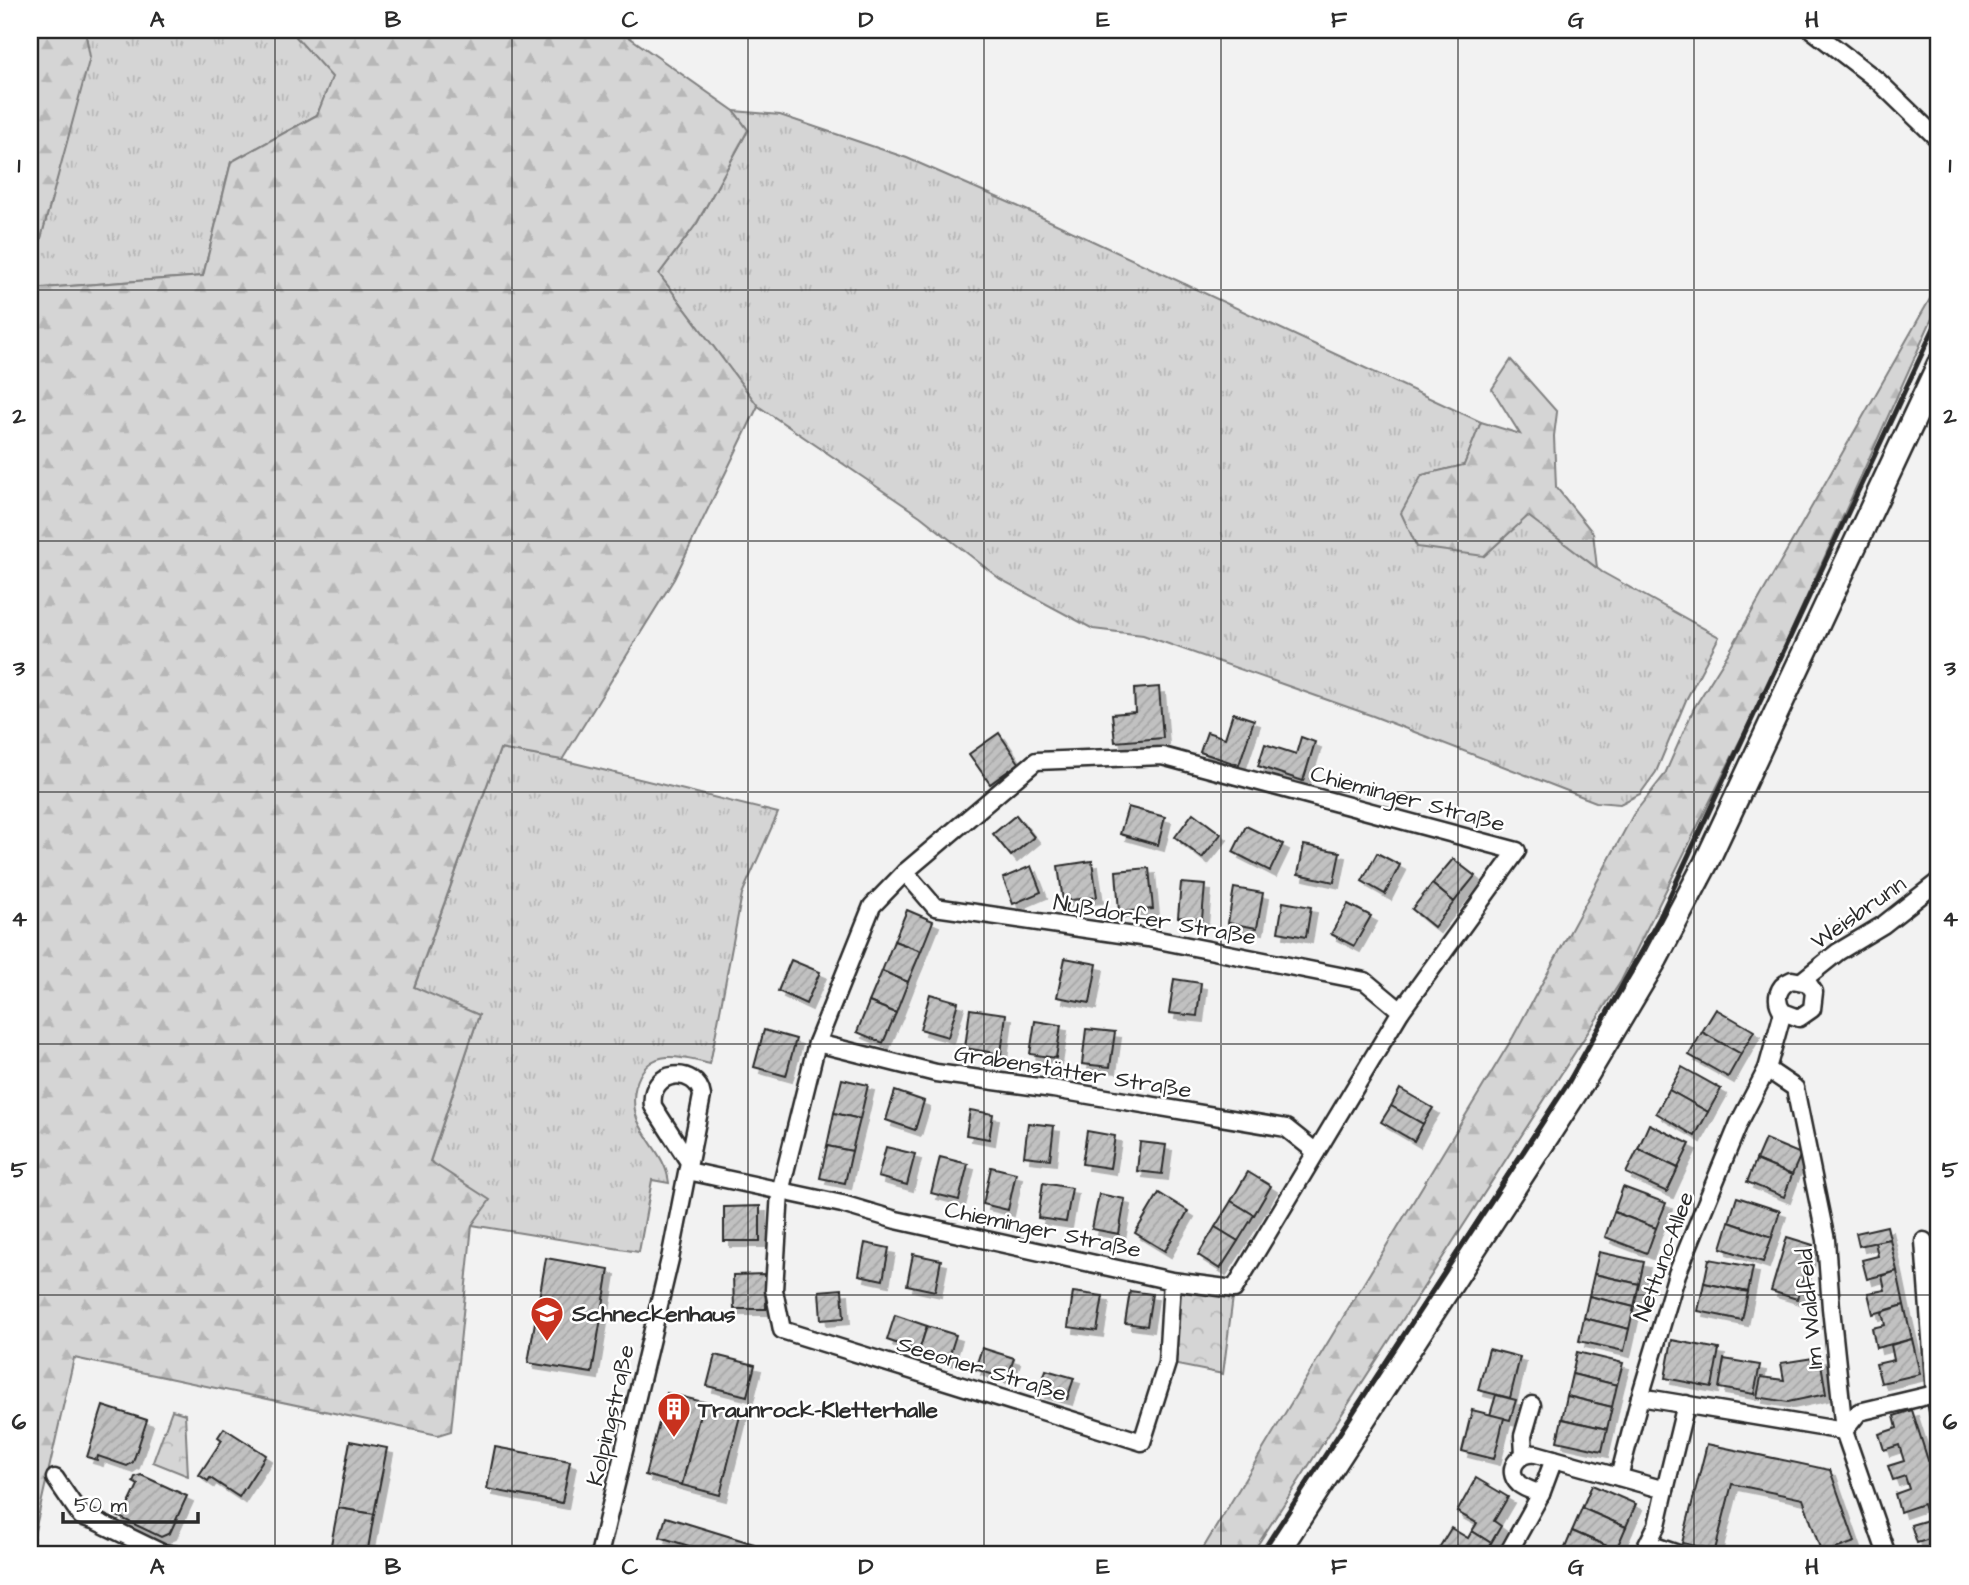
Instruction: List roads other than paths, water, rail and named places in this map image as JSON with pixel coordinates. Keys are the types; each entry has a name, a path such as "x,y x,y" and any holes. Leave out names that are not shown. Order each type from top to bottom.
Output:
{"street":[{"path":"1812,30 1878,80 1939,140"},
{"path":"1275,1555 1576,1091 1635,995 1706,863 1939,365"},
{"name":"Chieminger Straße","path":"689,1167 780,1192 842,1204 896,1220 1172,1281 1234,1289 1401,1011 1517,850 1162,756 1036,761 905,872 872,906 817,1043 780,1192"},
{"name":"Nußdorfer Straße","path":"905,872 935,907 1148,938 1364,981 1401,1011"},
{"name":"Weisbrunn","path":"1803,980 1838,952 1883,925 1939,881"},
{"path":"1783,1012 1799,1018 1812,1009 1814,992 1803,980"},
{"name":"Nettuno-Allee","path":"1619,1478 1677,1274 1739,1123 1768,1069 1783,1012 1779,1006 1778,992 1786,982 1803,980"},
{"name":"Grabenstätter Straße","path":"817,1043 936,1073 1053,1089 1286,1128 1316,1152"},
{"name":"Im Waldfeld","path":"1768,1069 1795,1088 1826,1240 1830,1308 1844,1431 1886,1555"},
{"name":"Kolpingstraße","path":"599,1555 642,1382 689,1167 702,1096 701,1088 688,1078 680,1075 669,1076 654,1088 653,1106 689,1167"},
{"name":"Seeoner Straße","path":"780,1192 774,1290 782,1330 1142,1442 1167,1363 1172,1281"},
{"path":"1924,1241 1939,1414"},
{"path":"1640,1397 1844,1431 1859,1412 1937,1394"},
{"path":"1681,1555 1646,1549 1657,1525 1686,1404"},
{"path":"1524,1454 1522,1436 1532,1405"},
{"path":"1541,1494 1520,1484 1514,1474 1515,1462 1524,1454 1536,1454 1665,1490"},
{"path":"1507,1555 1541,1494 1554,1459"},
{"path":"55,1478 81,1516 162,1553 175,1555"}],"railway":[{"path":"1260,1555 1567,1085 1659,919 1939,317"}],"place":[{"name":"Schneckenhaus","path":"547,1343"},
{"name":"Traunrock-Kletterhalle","path":"674,1439"}]}
